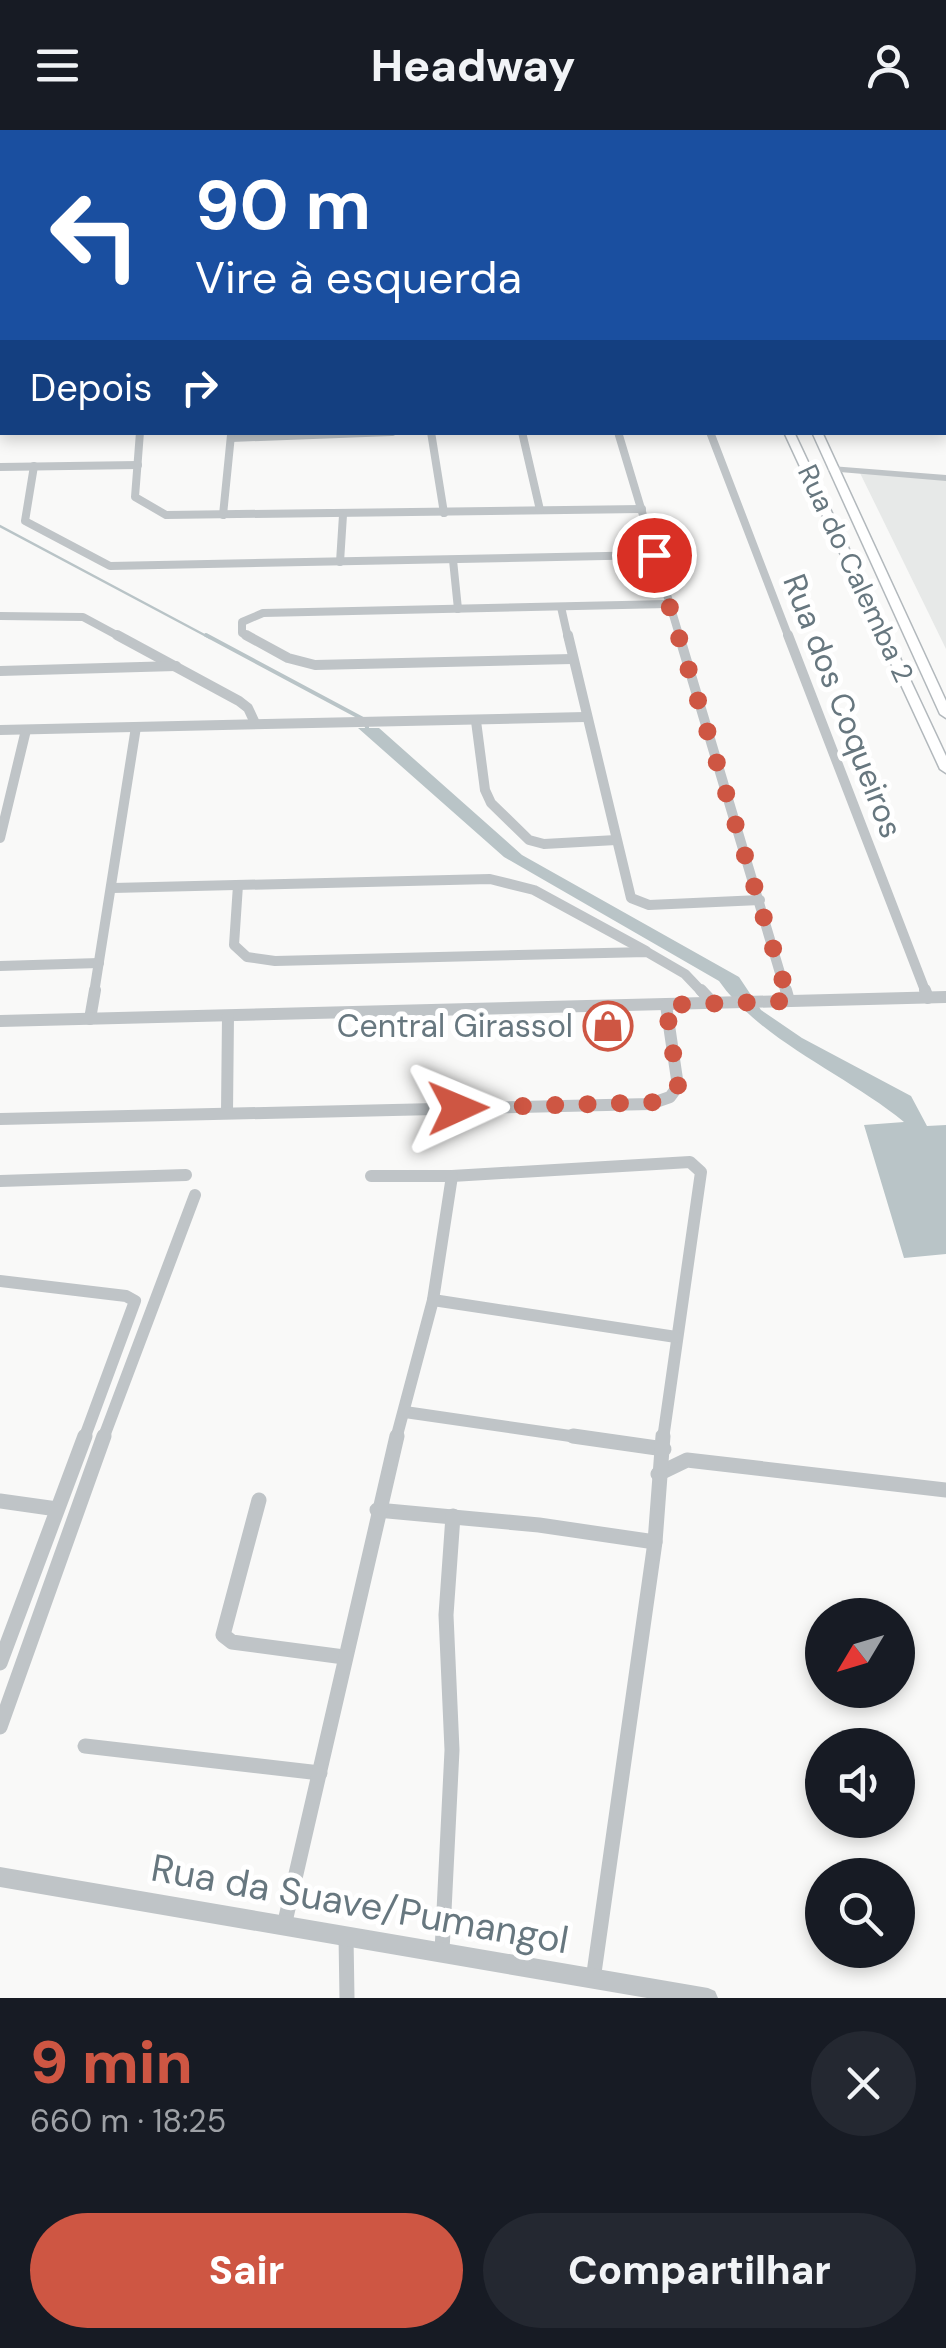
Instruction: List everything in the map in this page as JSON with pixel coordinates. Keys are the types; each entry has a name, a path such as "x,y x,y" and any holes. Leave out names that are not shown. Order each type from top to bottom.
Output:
{"main road":[{"name":"Rua do Calemba 2","path":"791,435 946,768"},
{"name":"Rua do Calemba 2","path":"818,435 830,469 946,714"}],"street":[{"path":"140,435 135,496 145,506 166,515 642,509"},
{"path":"223,515 231,435"},
{"path":"431,435 444,513"},
{"path":"523,435 540,510"},
{"path":"619,435 789,1001"},
{"name":"Rua dos Coqueiros","path":"711,435 928,998"},
{"path":"0,467 138,465"},
{"path":"34,466 25,520 110,566 654,555"},
{"path":"830,469 946,478"},
{"path":"340,562 343,515"},
{"path":"453,560 458,609"},
{"path":"572,659 315,665 288,658 242,634 240,628 242,622 263,614 668,604"},
{"path":"562,608 585,716 634,901 649,905 760,900"},
{"path":"0,616 83,618 240,701 248,708 254,724"},
{"path":"0,670 178,666"},
{"path":"0,730 585,716"},
{"path":"476,721 485,790 491,803 529,840 544,844 616,840"},
{"path":"90,1019 136,727"},
{"path":"0,838 26,730"},
{"path":"113,888 490,879 513,882 601,924 685,974 714,1004"},
{"path":"238,885 234,945 247,956 306,961 647,952"},
{"path":"0,966 99,963"},
{"path":"0,1021 946,998"},
{"path":"0,1119 650,1104 670,1097 678,1086 666,1005"},
{"path":"227,1112 228,1016"},
{"path":"371,1176 452,1176 690,1162 701,1172 658,1474 655,1542 593,1980"},
{"path":"0,1181 186,1176"},
{"path":"284,1926 377,1510 432,1300 452,1176"},
{"path":"1,1720 151,1303 195,1195"},
{"path":"0,1282 126,1296 134,1302 0,1662"},
{"path":"432,1300 676,1337"},
{"path":"405,1412 664,1448"},
{"path":"658,1474 687,1460 946,1490"},
{"path":"259,1500 223,1635 232,1642 344,1657"},
{"path":"0,1501 57,1509"},
{"path":"377,1510 655,1542"},
{"path":"442,1950 452,1750 446,1615 453,1516"},
{"path":"86,1746 320,1774"},
{"name":"Rua da Suave/Pumangol","path":"0,1877 442,1950 635,1992 708,1998"},
{"path":"346,1936 347,1998"}],"shaded area":[{"path":"860,473 946,480 946,649 929,614"},
{"path":"358,728 379,728 522,855 739,977 761,1010 802,1038 911,1096 927,1126 946,1125 946,1254 904,1258 864,1125 904,1122 781,1040 719,981 504,857"}],"waterway":[{"path":"0,526 210,638"},
{"path":"206,635 363,719 367,727"}],"place":[{"name":"Central Girassol","path":"608,1026"}],"route":[{"path":"458,1108 660,1102 678,1086 666,1005 789,1001 654,555"}]}
